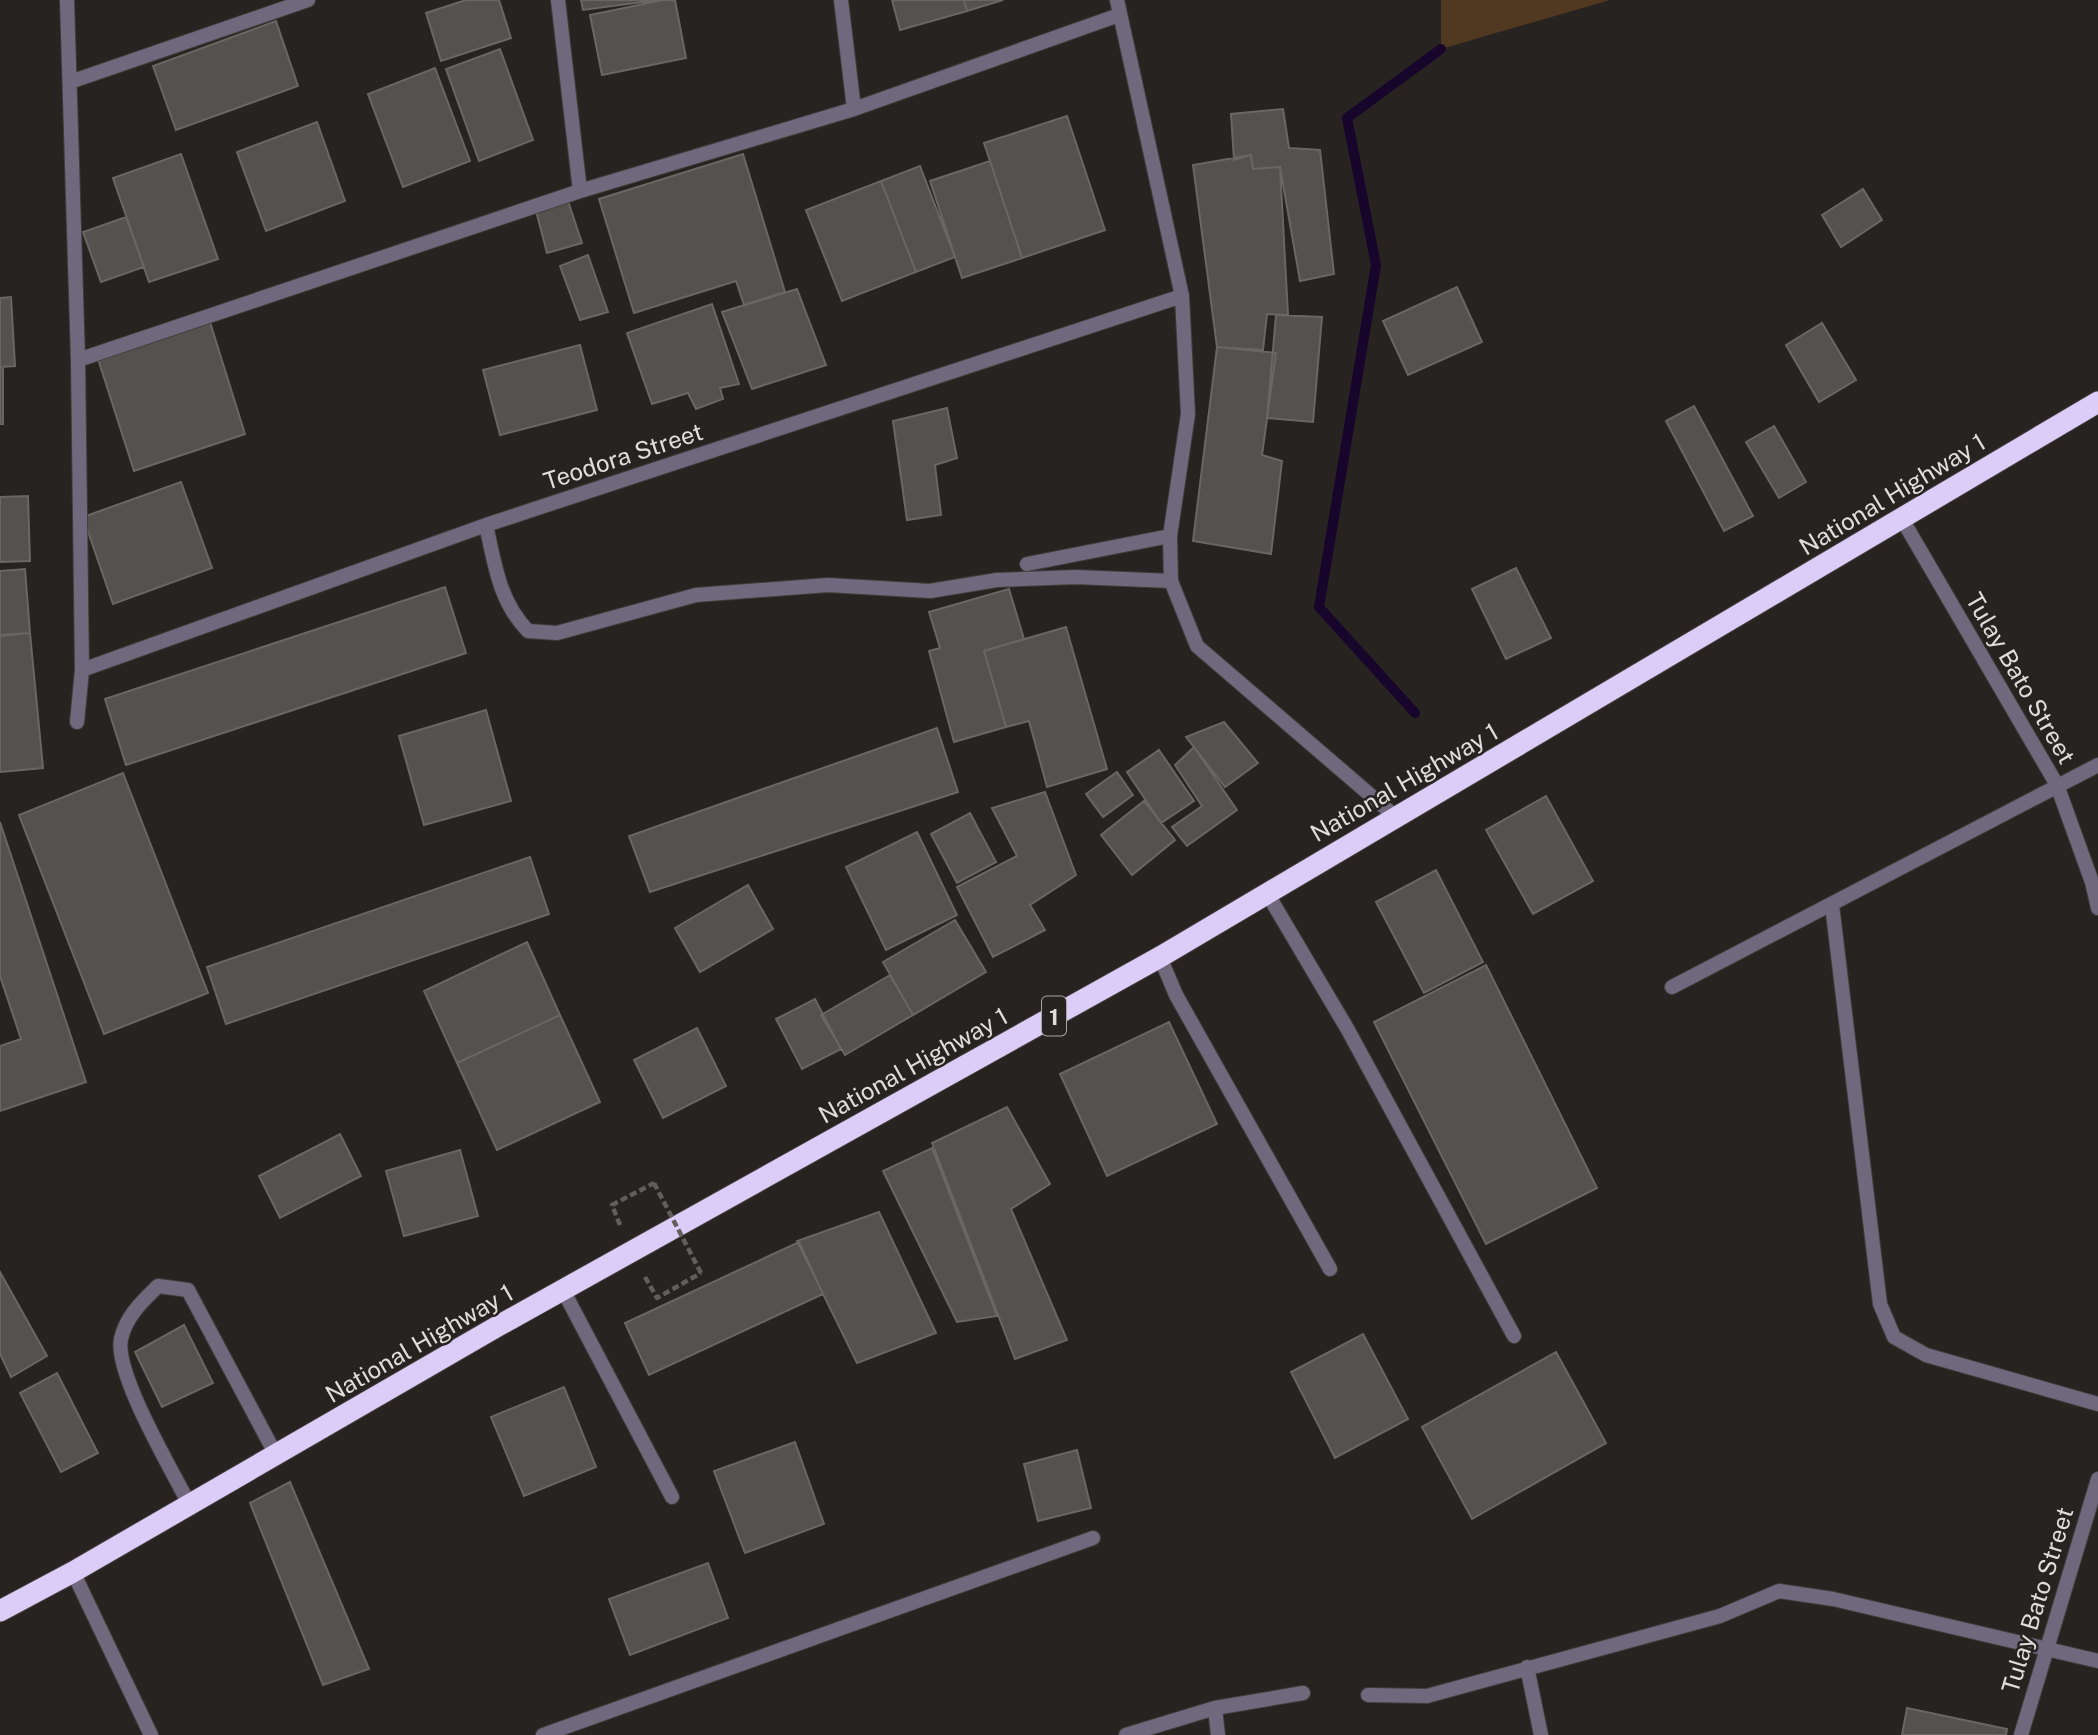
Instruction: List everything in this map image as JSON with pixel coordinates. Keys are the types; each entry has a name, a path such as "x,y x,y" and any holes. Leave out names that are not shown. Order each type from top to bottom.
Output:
{"highway":[{"name":"National Highway 1","path":"0,1611 73,1572 498,1326 564,1292 1160,957 2098,402"}],"street":[{"path":"67,0 78,360 82,670 77,722"},
{"path":"70,82 308,0"},
{"path":"558,0 580,191"},
{"path":"841,0 855,109"},
{"path":"78,360 580,191 855,109 1118,7 1182,296 1188,415 1170,536 1171,581 1197,646 1396,818"},
{"name":"Teodora Street","path":"82,670 486,525 1182,296"},
{"name":"Tulay Bato Street","path":"1902,519 2057,785 2092,882 2098,908"},
{"path":"486,525 501,591 513,615 528,631 557,632 696,596 815,586 930,591 1023,579 1076,577 1171,581"},
{"path":"1027,564 1170,536"},
{"path":"1672,988 2098,765"},
{"path":"1267,893 1348,1030 1514,1336"},
{"path":"1832,905 1880,1304 1894,1337 1926,1355 2098,1404"},
{"path":"1160,957 1176,995 1329,1269"},
{"path":"189,1504 128,1382 121,1341 131,1314 158,1286 188,1290 276,1455"},
{"path":"564,1292 672,1497"},
{"name":"Tulay Bato Street","path":"2021,1735 2098,1479"},
{"path":"543,1735 1093,1538"},
{"path":"73,1572 151,1735"},
{"path":"1368,1695 1427,1696 1720,1616 1779,1591 1833,1599 2098,1661"},
{"path":"1527,1667 1541,1735"},
{"path":"1126,1735 1215,1708 1303,1693"},
{"path":"1215,1708 1218,1735"}],"path":[{"path":"612,1205 654,1183 702,1273 657,1298"}],"shaded area":[{"path":"1441,0 1610,0 1441,49"}],"building":[{"path":"466,0 499,0 511,38 441,61 426,13"},
{"path":"581,0 658,0 583,10"},
{"path":"675,0 686,58 602,75 590,15"},
{"path":"892,0 964,0 967,11 900,30"},
{"path":"964,0 1003,0 967,11"},
{"path":"276,21 298,86 176,130 153,66"},
{"path":"500,49 533,140 479,161 446,69"},
{"path":"435,68 470,161 403,187 368,94"},
{"path":"1283,109 1289,148 1320,150 1334,274 1300,281 1280,167 1253,169 1251,155 1234,160 1231,114"},
{"path":"1067,116 1105,230 1022,258 984,143"},
{"path":"317,122 345,201 266,231 237,152"},
{"path":"181,154 218,259 149,282 113,178"},
{"path":"743,154 785,292 744,305 736,281 634,313 599,199"},
{"path":"1251,155 1253,169 1280,167 1288,315 1267,314 1263,350 1217,347 1193,165"},
{"path":"990,161 1022,258 962,278 930,181"},
{"path":"920,166 955,257 916,272 881,181"},
{"path":"881,181 916,272 842,301 806,210"},
{"path":"1863,189 1882,220 1841,247 1822,215"},
{"path":"567,198 582,243 547,253 535,207"},
{"path":"126,217 144,267 101,282 83,232"},
{"path":"588,255 608,312 580,320 560,266"},
{"path":"1457,287 1482,342 1408,375 1383,321"},
{"path":"797,289 826,365 752,389 722,312"},
{"path":"11,297 15,366 0,367 0,298"},
{"path":"712,304 739,384 720,388 723,399 696,409 688,393 652,404 627,333"},
{"path":"1276,315 1322,317 1313,422 1267,418"},
{"path":"210,322 245,434 134,471 98,359"},
{"path":"1822,323 1856,380 1819,402 1786,345"},
{"path":"580,345 597,410 500,435 483,370"},
{"path":"1217,347 1276,353 1262,455 1282,461 1271,554 1193,541"},
{"path":"0,368 3,368 3,424 0,424"},
{"path":"1694,406 1753,516 1724,531 1666,421"},
{"path":"947,408 957,458 935,465 941,515 907,520 893,421"},
{"path":"1774,426 1806,482 1779,498 1746,442"},
{"path":"181,482 212,568 113,604 83,517"},
{"path":"28,496 30,561 0,562 0,497"},
{"path":"1516,568 1551,638 1506,659 1472,589"},
{"path":"25,569 30,633 0,635 0,571"},
{"path":"445,587 466,653 126,765 105,699"},
{"path":"1009,589 1024,639 984,651 1006,727 954,742 929,651 940,648 929,612"},
{"path":"1066,627 1107,769 1047,787 1029,721 1006,727 984,651"},
{"path":"30,633 43,768 0,772 0,636"},
{"path":"486,710 511,801 424,825 399,736"},
{"path":"1224,722 1258,763 1225,787 1186,737"},
{"path":"937,728 958,792 650,892 629,836"},
{"path":"1194,747 1237,810 1187,846 1172,827 1202,806 1175,765"},
{"path":"1159,750 1194,801 1161,823 1127,772"},
{"path":"1117,772 1133,795 1103,817 1086,794"},
{"path":"123,773 208,993 104,1034 19,815"},
{"path":"1045,792 1076,875 1030,905 1045,930 993,957 957,887 1017,856 992,808"},
{"path":"1546,796 1593,881 1533,914 1486,830"},
{"path":"1144,801 1175,840 1132,875 1101,835"},
{"path":"970,813 996,862 957,883 931,834"},
{"path":"0,822 86,1082 0,1111 0,1046 21,1039 0,976"},
{"path":"917,832 957,915 886,950 846,867"},
{"path":"530,857 549,914 226,1024 207,967"},
{"path":"1436,870 1483,962 1424,993 1376,902"},
{"path":"748,885 773,929 700,972 675,928"},
{"path":"955,920 986,972 913,1015 883,962"},
{"path":"527,942 560,1015 457,1063 424,991"},
{"path":"1486,965 1597,1188 1486,1244 1374,1022"},
{"path":"890,975 913,1015 845,1055 821,1015"},
{"path":"815,999 841,1049 802,1069 776,1019"},
{"path":"560,1015 600,1102 497,1150 457,1063"},
{"path":"1169,1022 1217,1124 1107,1176 1060,1074"},
{"path":"697,1028 726,1086 663,1118 634,1060"},
{"path":"1007,1107 1050,1184 1011,1209 1067,1340 1015,1359 932,1143"},
{"path":"340,1134 361,1176 280,1218 259,1176"},
{"path":"932,1148 997,1316 957,1322 883,1171"},
{"path":"460,1150 478,1216 404,1236 386,1171"},
{"path":"879,1212 936,1333 857,1363 797,1241"},
{"path":"799,1242 823,1294 649,1375 625,1323"},
{"path":"0,1272 47,1356 11,1377 0,1354"},
{"path":"184,1325 213,1383 162,1407 135,1352"},
{"path":"1363,1334 1408,1419 1335,1458 1291,1372"},
{"path":"1556,1352 1606,1443 1472,1519 1422,1427"},
{"path":"57,1373 98,1453 61,1472 20,1393"},
{"path":"564,1387 596,1467 524,1496 491,1417"},
{"path":"795,1442 824,1524 745,1553 714,1471"},
{"path":"1077,1450 1091,1508 1038,1521 1024,1464"},
{"path":"290,1482 369,1669 323,1685 250,1503"},
{"path":"708,1563 728,1618 630,1655 609,1599"},
{"path":"1907,1708 2007,1729 2006,1735 1902,1735"}],"waterway":[{"path":"1415,713 1319,607 1376,265 1347,118 1441,49"}]}
